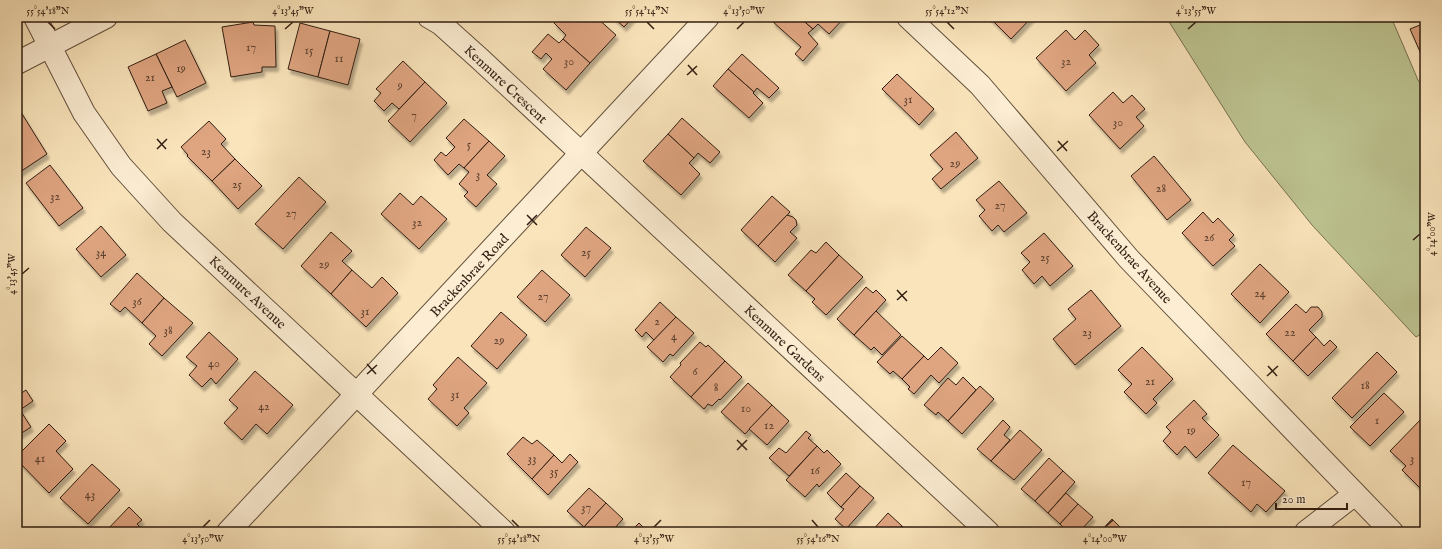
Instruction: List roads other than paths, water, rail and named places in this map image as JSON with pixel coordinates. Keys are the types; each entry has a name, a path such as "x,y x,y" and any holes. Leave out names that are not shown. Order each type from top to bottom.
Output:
{"street":[{"name":"Kenmure Avenue","path":"35,17 84,113 120,166 172,222 504,532"},
{"path":"17,63 106,17"},
{"name":"Kenmure Crescent","path":"429,17 440,24 480,59 582,154"},
{"name":"Brackenbrae Road","path":"228,532 582,154 708,17"},
{"name":"Brackenbrae Avenue","path":"908,17 980,85 1129,259 1392,532"},
{"name":"Kenmure Gardens","path":"582,154 988,532"},
{"path":"1306,532 1355,494"}]}
